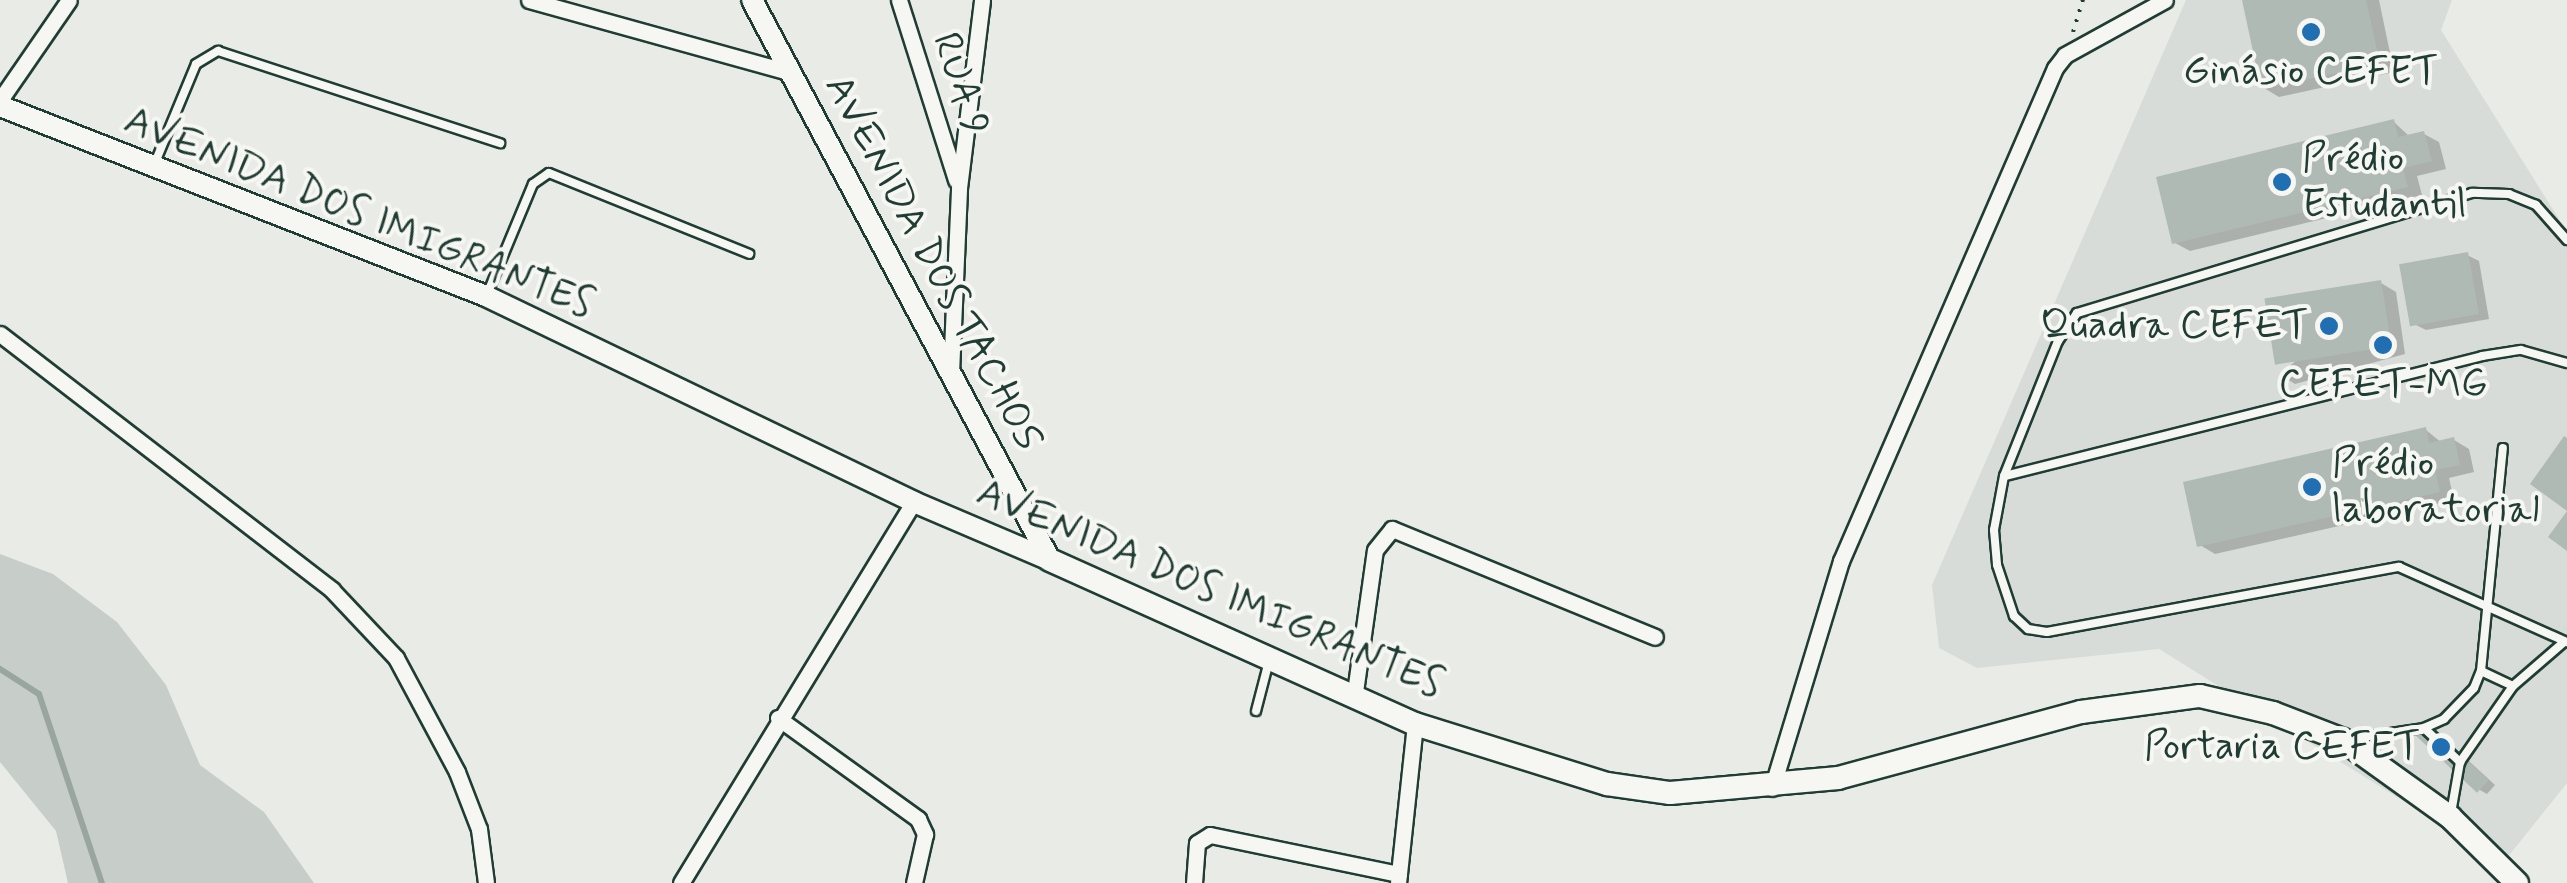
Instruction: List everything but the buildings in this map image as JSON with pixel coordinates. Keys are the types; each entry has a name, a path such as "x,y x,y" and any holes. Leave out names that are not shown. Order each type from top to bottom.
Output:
{"main road":[{"name":"AVENIDA DOS IMIGRANTES","path":"1050,560 1415,724 1607,784 1670,793 1772,788 1838,778 2080,712 2200,696 2272,713 2343,740 2450,817 2516,883"}],"street":[{"path":"0,103 69,0"},
{"path":"529,0 794,73"},
{"name":"AVENIDA DOS TACHOS","path":"752,0 1050,560"},
{"name":"RUA 9","path":"900,0 959,188"},
{"path":"950,377 959,188 982,0"},
{"path":"1772,788 1842,561 2065,55 2165,0"},
{"name":"AVENIDA DOS IMIGRANTES","path":"0,103 152,169 486,296 914,502 1050,560"},
{"path":"0,334 200,494 332,590 396,658 457,772 479,830 486,883"},
{"path":"681,883 778,718 914,502"},
{"path":"1354,699 1375,550 1392,529 1655,637"},
{"path":"778,718 918,819 925,834 914,883"},
{"path":"1194,883 1197,842 1210,834 1399,878 1415,724"}],"lane":[{"path":"152,169 196,64 218,51 500,142"},
{"path":"486,296 532,184 548,173 749,254"},
{"path":"2450,817 2460,762 2513,686 2565,642 2400,567 2377,566 2047,632 2028,629 2014,616 1997,565 1994,530 2004,476 2066,324 2095,305 2472,193 2509,194 2536,205 2567,240"},
{"path":"2004,476 2482,356 2521,350 2567,364"},
{"path":"2343,740 2424,728 2454,709 2481,671 2504,448"},
{"path":"1256,711 1269,660"},
{"path":"2481,671 2513,686"},
{"path":"2424,728 2460,762"}],"path":[{"path":"2065,55 2083,0"}],"shaded area":[{"path":"2186,0 2452,0 2441,30 2567,232 2567,783 2503,863 2159,649 1977,668 1939,648 1932,585"},
{"path":"0,554 53,574 117,622 166,685 200,765 264,812 314,883 68,883 56,831 0,762"}],"waterway":[{"path":"0,669 39,694 102,883"}],"place":[{"name":"Ginásio CEFET","path":"2311,32"},
{"name":"Prédio Estudantil","path":"2282,182"},
{"name":"Quadra CEFET","path":"2329,326"},
{"name":"CEFET-MG","path":"2383,345"},
{"name":"Prédio laboratorial","path":"2312,487"},
{"name":"Portaria CEFET","path":"2441,747"}]}
